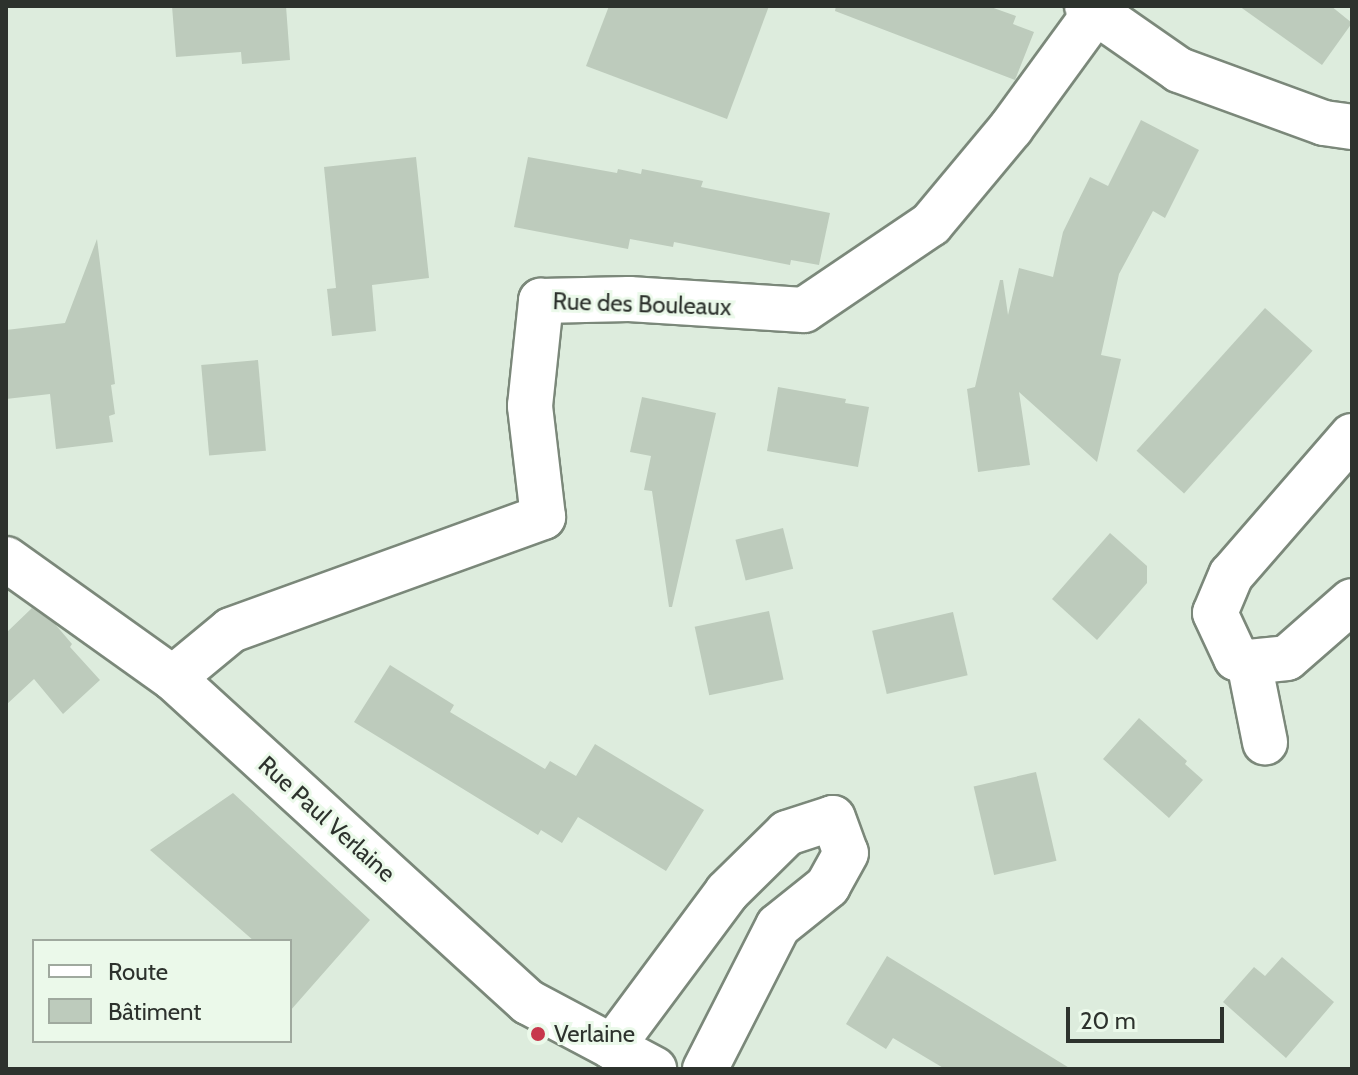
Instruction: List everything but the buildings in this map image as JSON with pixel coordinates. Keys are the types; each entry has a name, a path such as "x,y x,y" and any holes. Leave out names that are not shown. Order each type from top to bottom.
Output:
{"street":[{"path":"1091,10 1179,70 1324,123 1352,127"},
{"name":"Rue des Bouleaux","path":"173,678 231,630 543,517 530,406 541,301 629,299 804,310 931,224 1011,128 1091,10"},
{"path":"1352,436 1231,575 1215,613 1236,658 1249,662 1287,658 1352,601"},
{"name":"Rue Paul Verlaine","path":"6,559 173,678 528,1002 633,1061"},
{"path":"1249,662 1265,742"},
{"path":"633,1061 727,892 787,833 833,818 846,853 828,886 778,926 705,1069"}],"place":[{"name":"Verlaine","path":"538,1034"}]}
